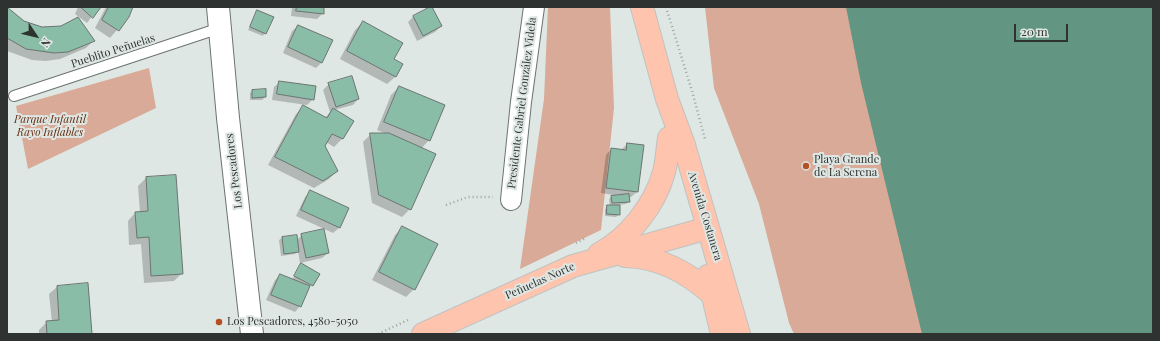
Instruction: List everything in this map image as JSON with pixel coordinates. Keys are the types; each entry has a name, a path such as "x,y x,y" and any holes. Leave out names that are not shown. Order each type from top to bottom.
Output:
{"main road":[{"name":"Avenida Costanera","path":"642,7 667,98 684,145 722,334"},
{"name":"Avenida Costanera","path":"667,98 669,138 739,334"},
{"path":"573,266 603,252 628,232 639,219 658,187 664,172 669,138"},
{"name":"Peñuelas Norte","path":"418,326 573,266 702,230"},
{"path":"606,257 638,256 664,263 684,272 713,295"}],"street":[{"name":"Presidente Gabriel González Videla","path":"511,200 521,102 534,7"},
{"name":"Los Pescadores","path":"219,18 228,118 252,334"}],"lane":[{"name":"Pueblito Peñuelas","path":"14,96 219,18"}],"path":[{"path":"666,7 692,92"},
{"path":"446,205 468,197 490,196 511,200"},
{"path":"575,244 588,237"},
{"path":"378,334 418,326"}],"green space":[{"path":"548,7 610,7 614,108 601,230 520,269 544,99"},
{"path":"705,7 1006,7 1077,334 794,334 789,323 759,204 714,88"},
{"name":"Parque Infantil Rayo Inflables","path":"149,68 156,108 28,169 16,106"}],"shaded area":[{"path":"846,7 1153,7 1153,334 922,334 861,83"}],"building":[{"path":"7,7 24,21 42,27 61,26 78,17 95,41 68,52 54,53 26,49 7,38"},
{"path":"81,7 101,7 93,18"},
{"path":"109,7 133,7 129,17 119,31 102,20"},
{"path":"297,7 324,7 324,14 296,11"},
{"path":"432,7 442,26 423,36 413,16"},
{"path":"257,10 274,17 266,34 250,27"},
{"path":"363,21 403,43 394,59 403,64 396,77 347,51"},
{"path":"298,25 333,40 322,63 288,47"},
{"path":"352,76 359,99 336,107 328,83"},
{"path":"279,81 316,86 314,100 277,94"},
{"path":"399,86 445,105 430,141 384,122"},
{"path":"266,89 266,97 252,98 252,90"},
{"path":"303,105 327,118 333,108 354,121 343,139 332,134 325,146 338,171 323,181 275,157"},
{"path":"370,133 389,133 436,154 411,210 379,195"},
{"path":"627,143 644,145 638,192 606,188 611,148 626,150"},
{"path":"176,175 183,274 151,276 149,237 137,238 135,212 148,211 146,177"},
{"path":"310,190 349,208 340,228 301,210"},
{"path":"629,194 630,202 612,203 611,196"},
{"path":"607,205 620,205 620,215 607,214"},
{"path":"402,226 438,244 415,290 379,272"},
{"path":"324,229 329,253 306,258 301,234"},
{"path":"297,235 299,252 284,254 282,237"},
{"path":"301,263 320,274 313,286 294,276"},
{"path":"280,274 310,286 301,307 271,295"},
{"path":"88,283 92,334 47,334 46,321 59,320 57,286"}],"place":[{"name":"Playa Grande de La Serena","path":"806,166"},
{"name":"Los Pescadores, 4580-5050","path":"219,322"}]}
